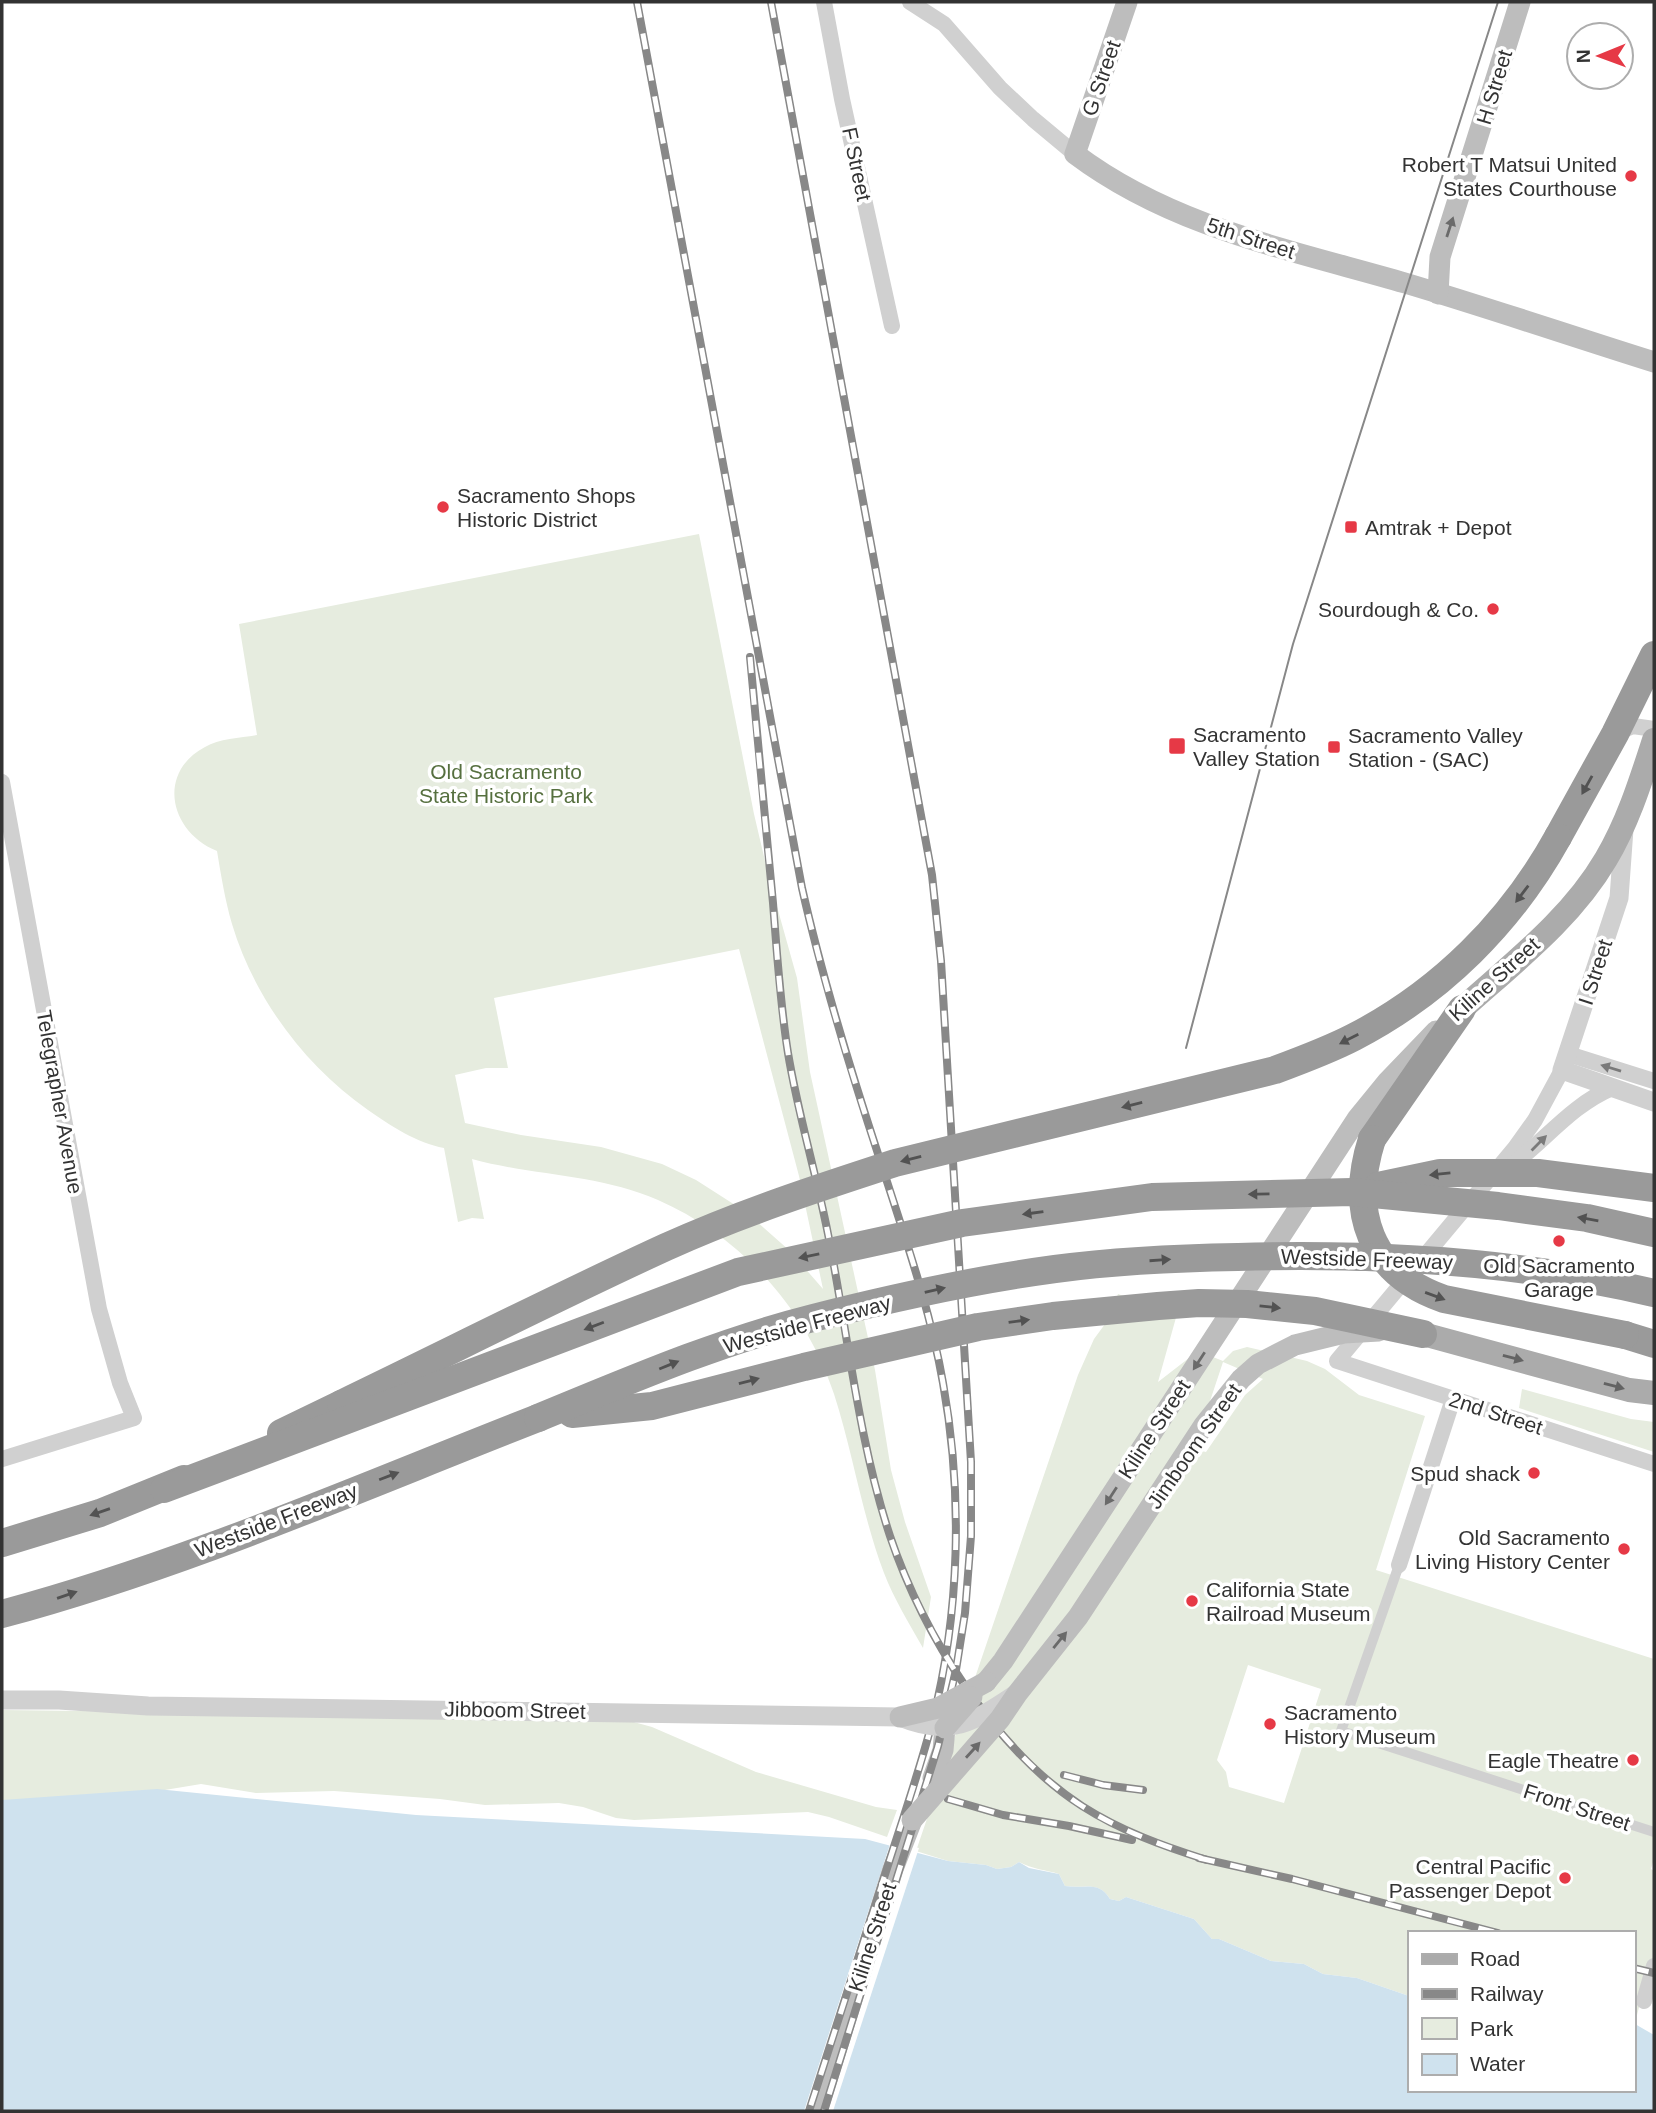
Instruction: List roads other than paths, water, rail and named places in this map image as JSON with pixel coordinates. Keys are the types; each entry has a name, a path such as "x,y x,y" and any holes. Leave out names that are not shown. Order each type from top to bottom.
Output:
{"highway":[{"path":"164,1489 667,1247 744,1215 838,1180 895,1163 1275,1070 1325,1051 1393,1015 1468,956 1522,894 1558,837 1615,734 1654,655"},
{"path":"1462,1009 1365,1129 1364,1210 1376,1247 1399,1276 1428,1294 1625,1335 1654,1344"},
{"path":"1352,1192 1440,1173 1538,1173 1654,1188"},
{"path":"2,1543 100,1513 738,1272 962,1223 1138,1198 1352,1192 1498,1206 1587,1218 1654,1233"},
{"name":"Westside Freeway","path":"2,1614 56,1599 216,1545 680,1360 811,1318 974,1282 1056,1269 1196,1258 1299,1254 1453,1261 1555,1274 1654,1293"},
{"path":"538,1418 652,1406 804,1367 978,1327 1144,1307 1199,1303 1247,1304 1315,1311 1423,1334"}],"main road":[{"name":"G Street","path":"1075,155 1127,2"},
{"name":"H Street","path":"1438,294 1440,257 1520,2"},
{"name":"5th Street","path":"1075,155 1106,178 1138,195 1229,234 1438,294 1654,362"},
{"name":"I Street","path":"1624,825 1654,740"},
{"name":"Kiline Street","path":"1462,1009 1572,906 1606,860 1624,825"},
{"name":"Kiline Street","path":"817,2111 893,1869 912,1820 938,1768 943,1750 944,1728 1003,1661 1365,1129"},
{"name":"Jimboom Street","path":"912,1820 1000,1719 1079,1617 1204,1425 1241,1378 1273,1355 1315,1339 1376,1331 1423,1334 1629,1390 1654,1393"},
{"path":"900,1717 938,1708 986,1682"}],"street":[{"name":"F Street","path":"824,2 842,99 892,326"},
{"name":"5th Street","path":"911,2 944,24 1000,88 1075,155"},
{"path":"1615,734 1633,726 1654,729"},
{"name":"Telegrapher Avenue","path":"2,782 99,1309 112,1359 134,1418 2,1459"},
{"name":"I Street","path":"1337,1361 1515,1149 1535,1120 1565,1062 1619,898 1624,825"},
{"path":"1565,1062 1654,1081"},
{"path":"1565,1062 1612,1088 1654,1102"},
{"name":"I Street","path":"1485,1184 1528,1154 1581,1105 1596,1094 1612,1088"},
{"name":"2nd Street","path":"1337,1361 1654,1465"},
{"path":"1399,1565 1452,1399"},
{"name":"Front Street","path":"1399,1565 1341,1731 1654,1832"},
{"name":"Jibboom Street","path":"2,1700 59,1700 148,1706 900,1717 923,1727 944,1728 985,1715 1017,1694"},
{"path":"1644,2001 1654,1966"}],"water":[{"path":"157,1789 416,1815 865,1839 948,1861 986,1865 997,1869 1011,1867 1019,1862 1029,1868 1059,1874 1065,1886 1096,1887 1110,1899 1119,1901 1126,1897 1194,1919 1212,1939 1219,1939 1271,1961 1304,1964 1323,1974 1357,1978 1408,1996 1408,2092 1635,2092 1635,2024 1654,2035 1654,2111 2,2111 2,1800"}],"tram line":[{"path":"1186,1048 1293,644 1498,2"}],"railway":[{"path":"637,2 802,888 838,1026 924,1299 943,1383 954,1468 956,1554 953,1597 932,1723 809,2111"},
{"path":"771,2 932,875 941,961 971,1462 971,1536 965,1613 956,1670 938,1746 824,2111"},
{"path":"750,657 788,1053 828,1234 870,1462 890,1536 904,1573 922,1612 965,1686 1020,1754 1050,1782 1097,1815 1143,1837 1207,1860"},
{"path":"1064,1775 1103,1785 1143,1790"},
{"path":"948,1799 1003,1815 1132,1840"},
{"path":"1199,1858 1292,1879 1490,1931"},
{"path":"1635,1968 1654,1973"}],"place":[{"name":"Robert T Matsui United States Courthouse","path":"1631,176"},
{"name":"Sacramento Shops Historic District","path":"443,507"},
{"name":"Amtrak + Depot","path":"1351,527"},
{"name":"Sourdough & Co.","path":"1493,609"},
{"name":"Sacramento Valley Station","path":"1177,746"},
{"name":"Sacramento Valley Station - (SAC)","path":"1334,747"},
{"name":"Old Sacramento Garage","path":"1559,1241"},
{"name":"Spud shack","path":"1534,1473"},
{"name":"Old Sacramento Living History Center","path":"1624,1549"},
{"name":"California State Railroad Museum","path":"1192,1601"},
{"name":"Sacramento History Museum","path":"1270,1724"},
{"name":"Eagle Theatre","path":"1633,1760"},
{"name":"Central Pacific Passenger Depot","path":"1565,1878"}],"park label":[{"name":"Old Sacramento State Historic Park","path":"506,783"}]}
